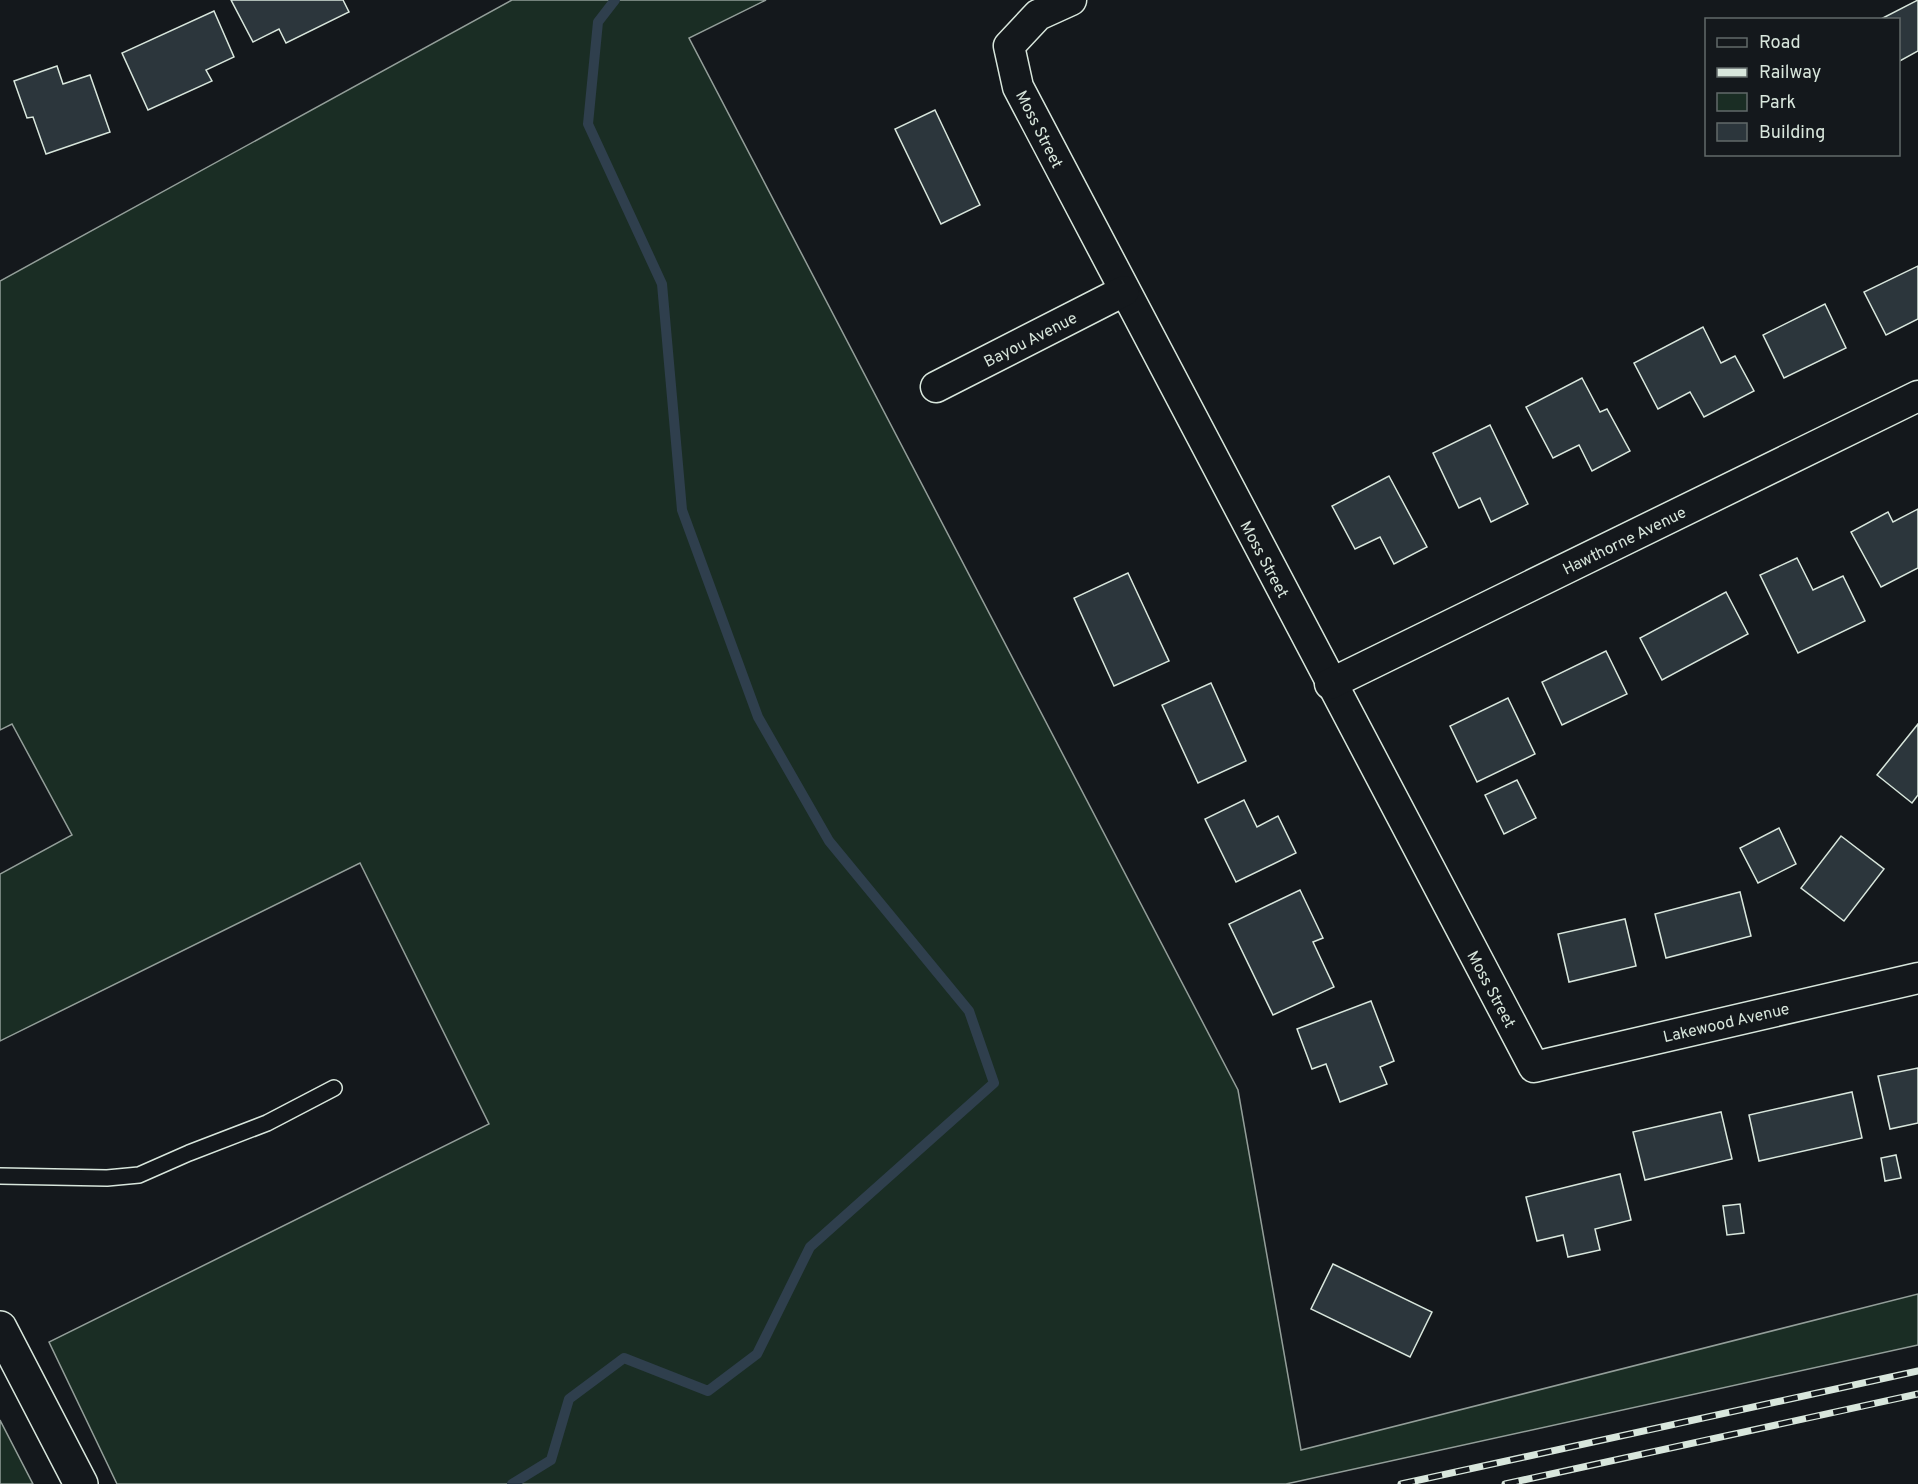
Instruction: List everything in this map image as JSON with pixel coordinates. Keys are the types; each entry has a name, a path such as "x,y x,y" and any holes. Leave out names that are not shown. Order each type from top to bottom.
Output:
{"street":[{"name":"Moss Street","path":"1071,0 1038,15 1009,46 1018,87 1330,684 1534,1067"},
{"name":"Bayou Avenue","path":"936,387 1124,291"},
{"name":"Hawthorne Avenue","path":"1330,684 1918,396"},
{"name":"Lakewood Avenue","path":"1534,1067 1918,978"},
{"path":"0,1328 81,1484"}],"lane":[{"path":"0,1176 107,1178 139,1175 267,1123 334,1089"}],"green space":[{"path":"512,0 766,0 689,38 1238,1090 1301,1450 1918,1294 1918,1345 1286,1484 117,1484 49,1342 489,1124 360,863 0,1041 0,874 72,835 12,724 0,730 0,281"},
{"path":"0,1420 33,1484 0,1484"}],"building":[{"path":"231,0 343,0 349,12 286,43 279,29 253,42"},
{"path":"1918,0 1918,51 1900,61 1900,18 1883,18"},
{"path":"214,11 234,57 206,70 212,81 148,110 122,53"},
{"path":"57,66 63,84 90,75 110,132 46,154 33,117 27,118 14,81"},
{"path":"935,110 980,205 941,224 895,129"},
{"path":"1918,266 1918,319 1886,335 1864,292"},
{"path":"1825,304 1846,348 1784,378 1763,335"},
{"path":"1703,327 1721,363 1735,356 1754,391 1704,417 1690,392 1658,409 1634,363"},
{"path":"1582,378 1600,412 1607,409 1630,451 1592,471 1579,445 1553,458 1526,407"},
{"path":"1490,425 1528,504 1491,522 1480,498 1459,508 1433,453"},
{"path":"1389,476 1427,547 1394,564 1380,537 1355,549 1332,506"},
{"path":"1918,509 1918,568 1881,587 1851,532 1888,512 1893,522"},
{"path":"1797,558 1813,590 1843,576 1865,621 1798,653 1760,575"},
{"path":"1128,573 1169,661 1114,686 1074,598"},
{"path":"1726,592 1748,634 1662,680 1640,638"},
{"path":"1606,651 1627,694 1562,725 1542,682"},
{"path":"1211,683 1246,761 1198,783 1162,705"},
{"path":"1508,698 1535,754 1477,782 1450,726"},
{"path":"1918,724 1918,795 1912,803 1877,775"},
{"path":"1517,780 1536,818 1504,834 1485,795"},
{"path":"1244,800 1257,827 1278,816 1296,853 1236,882 1205,819"},
{"path":"1779,828 1796,864 1758,883 1740,848"},
{"path":"1841,836 1884,869 1844,921 1801,888"},
{"path":"1300,890 1323,938 1313,942 1334,987 1273,1015 1229,924"},
{"path":"1740,892 1751,936 1666,958 1655,914"},
{"path":"1625,919 1636,966 1569,982 1558,934"},
{"path":"1371,1001 1394,1061 1380,1067 1387,1084 1340,1102 1326,1064 1312,1069 1297,1029"},
{"path":"1918,1068 1918,1123 1890,1129 1878,1076"},
{"path":"1852,1092 1862,1138 1759,1161 1749,1115"},
{"path":"1721,1112 1732,1159 1645,1180 1633,1132"},
{"path":"1896,1155 1901,1178 1885,1181 1881,1158"},
{"path":"1620,1174 1631,1220 1595,1229 1600,1250 1568,1257 1563,1235 1537,1241 1526,1197"},
{"path":"1740,1204 1744,1233 1727,1235 1723,1206"},
{"path":"1333,1264 1432,1312 1410,1357 1311,1309"}],"waterway":[{"path":"512,1484 551,1460 569,1399 624,1358 708,1391 757,1354 810,1247 994,1083 969,1011 829,841 758,717 682,510 662,284 588,124 598,22 615,0"}],"railway":[{"path":"1401,1484 1918,1371"},
{"path":"1505,1484 1918,1394"}]}
